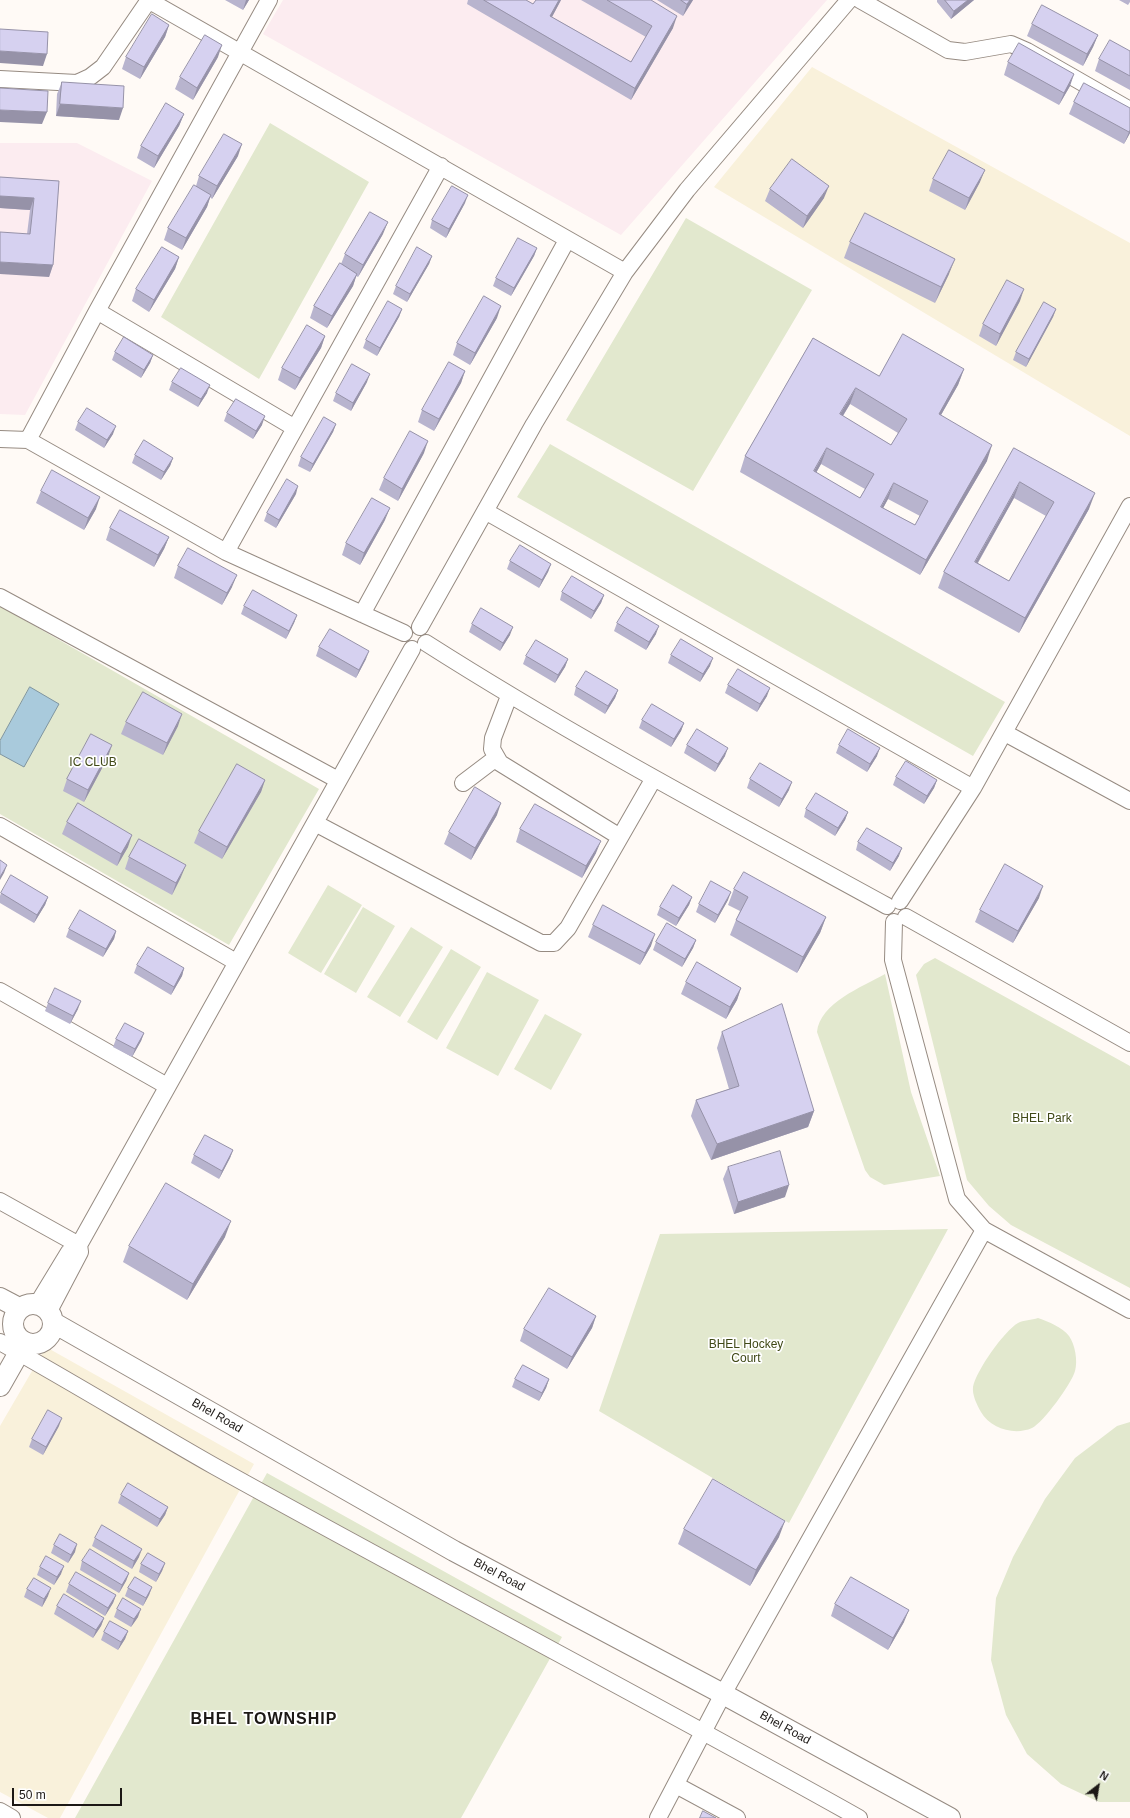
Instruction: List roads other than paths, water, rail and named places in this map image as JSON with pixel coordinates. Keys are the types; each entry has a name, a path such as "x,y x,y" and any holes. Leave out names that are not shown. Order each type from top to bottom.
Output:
{"street":[{"path":"0,79 77,83 90,77 103,67 148,0 441,166 624,272"},
{"path":"28,440 97,311 269,0"},
{"path":"420,627 534,424 624,272 687,190 850,0"},
{"path":"860,0 948,50 965,52 1011,44 1027,51 1130,110"},
{"path":"226,552 441,166"},
{"path":"362,614 567,240"},
{"path":"97,311 295,428"},
{"path":"0,439 28,440 226,552 404,633"},
{"path":"894,903 973,788 1130,506"},
{"path":"485,511 973,788"},
{"path":"0,597 338,780"},
{"path":"420,627 409,627 404,633 404,641 419,646 654,778 907,909 900,919 893,960 957,1199 984,1230 1130,1310"},
{"path":"0,1386 22,1348 45,1341 50,1336 40,1312 72,1247 79,1245 338,780 419,646 427,636 420,627"},
{"path":"509,696 493,738 492,749 496,758 508,769 620,836"},
{"path":"1004,733 1130,801"},
{"path":"463,783 496,758"},
{"path":"315,823 541,943 554,943 568,928 654,778"},
{"path":"0,826 236,962"},
{"path":"900,919 1130,1043"},
{"path":"0,991 167,1086"},
{"path":"0,1201 79,1245"},
{"path":"658,1818 723,1694 984,1230"},
{"name":"Bhel Road","path":"0,1298 40,1312 454,1551 723,1694 950,1818"},
{"path":"22,1348 13,1326 15,1314 40,1312"},
{"path":"0,1342 22,1348 213,1465 490,1618 704,1731 859,1818"},
{"path":"676,1785 737,1818"},
{"path":"0,1811 12,1818"}],"water":[{"path":"30,687 59,704 24,767 0,754 0,741"}],"district":[{"name":"BHEL TOWNSHIP","path":"264,1720"}],"park label":[{"name":"IC CLUB","path":"93,763"},
{"name":"BHEL Park","path":"1042,1119"},
{"name":"BHEL Hockey Court","path":"746,1352"}]}
